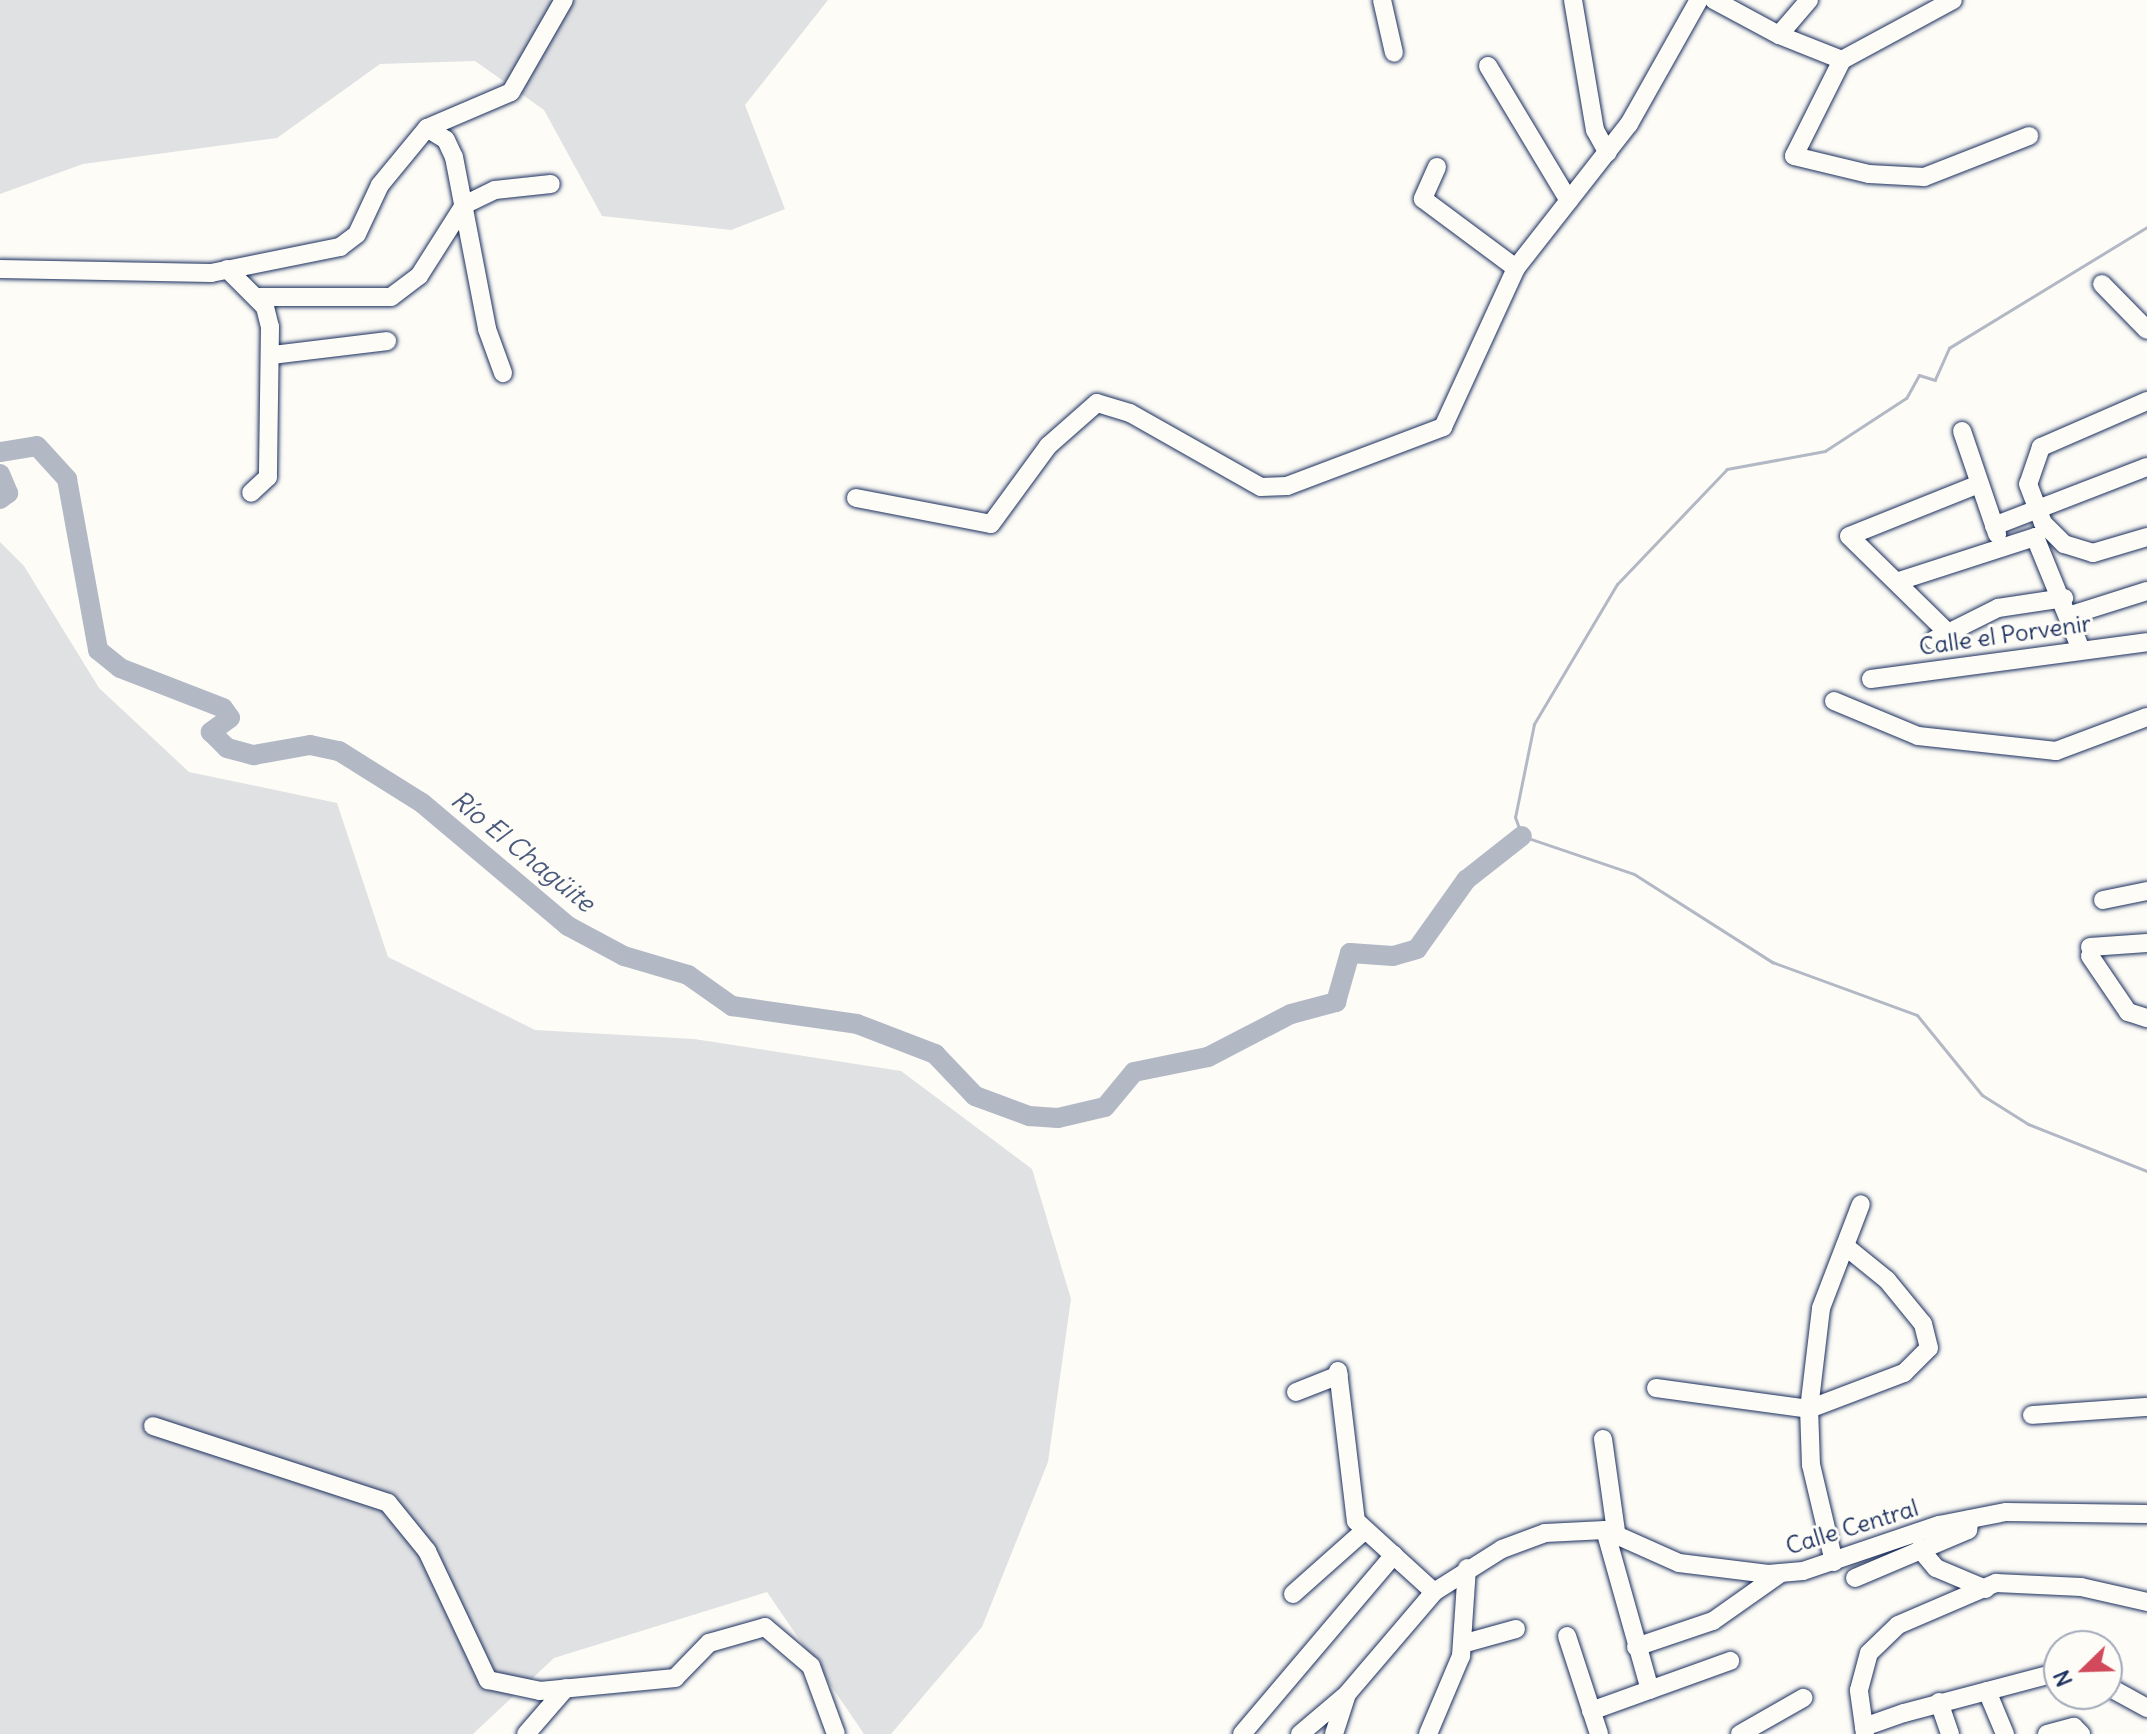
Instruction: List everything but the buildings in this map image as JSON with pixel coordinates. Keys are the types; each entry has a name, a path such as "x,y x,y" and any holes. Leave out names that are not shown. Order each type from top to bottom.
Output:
{"street":[{"path":"0,269 227,269 350,241 380,185 427,128 511,92 564,0"},
{"path":"1382,0 1394,53"},
{"path":"1573,0 1595,130 1608,153"},
{"path":"856,498 991,524 1068,424 1102,403 1261,487 1287,486 1443,427 1516,268 1608,153 1699,0"},
{"path":"1714,0 1779,35 1842,60"},
{"path":"1779,35 1809,0"},
{"path":"1953,0 1842,60 1823,107 1795,143 1794,156 1803,161 1924,177 2029,136"},
{"path":"1488,66 1569,201"},
{"path":"427,128 446,140 464,205 487,329 503,373"},
{"path":"1437,167 1423,199 1516,268"},
{"path":"256,297 391,297 419,276 464,205 495,190 551,184"},
{"path":"227,269 265,307 272,355 268,477 251,493"},
{"path":"2102,284 2147,330"},
{"path":"272,355 387,341"},
{"path":"2147,401 2041,447 2028,484 2037,510 2050,533 2093,553 2147,537"},
{"path":"1962,431 2003,547"},
{"path":"1994,526 2147,467"},
{"path":"1979,484 1849,536 1899,581 1940,635 1998,608 2068,606 2147,591"},
{"path":"1899,581 2035,537 2068,606 2080,647"},
{"name":"Calle el Porvenir","path":"1871,679 2080,647 2147,642"},
{"path":"1834,701 1918,736 2056,751 2147,717"},
{"path":"2103,900 2147,891"},
{"path":"2147,943 2090,952 2128,1012 2147,1018"},
{"path":"1834,1562 1811,1465 1809,1409 1821,1308 1861,1204"},
{"path":"1656,1388 1809,1409 1889,1382 1929,1348 1923,1324 1887,1280 1845,1246"},
{"path":"1296,1392 1338,1373 1353,1509 1365,1530 1434,1592"},
{"path":"2032,1415 2147,1407"},
{"path":"153,1426 388,1503 427,1551 488,1680 540,1691 675,1678 709,1643 765,1627 811,1666 836,1734"},
{"path":"1603,1439 1611,1531 1636,1647 1650,1690"},
{"name":"Calle Central","path":"1334,1734 1347,1694 1434,1592 1467,1568 1545,1533 1611,1531 1679,1563 1781,1573 1834,1562 1970,1519 2036,1511 2147,1514"},
{"path":"1855,1578 1968,1530 1970,1519"},
{"path":"1293,1594 1365,1530"},
{"path":"1920,1549 1936,1568 1986,1589"},
{"path":"1242,1734 1394,1555"},
{"path":"1428,1734 1462,1644 1467,1568"},
{"path":"1636,1647 1713,1621 1781,1573"},
{"path":"2043,1676 1939,1702 1864,1731 1859,1690 1875,1647 1898,1625 1986,1589 2022,1581 2147,1602"},
{"path":"1462,1644 1516,1629"},
{"path":"1567,1636 1599,1734"},
{"path":"1591,1711 1730,1661"},
{"path":"526,1734 566,1688"},
{"path":"1987,1691 2005,1734"},
{"path":"1300,1734 1347,1694"},
{"path":"1740,1734 1803,1698"},
{"path":"2123,1698 2145,1715"},
{"path":"1939,1702 1950,1734"},
{"path":"2047,1734 2074,1727 2081,1734"}],"shaded area":[{"path":"0,0 828,0 745,105 785,209 731,230 602,216 544,110 475,61 380,64 277,138 83,164 0,194"},
{"path":"0,542 24,566 99,688 189,772 337,803 388,957 535,1030 694,1039 901,1071 1032,1169 1071,1299 1048,1462 982,1627 891,1734 864,1734 767,1592 554,1658 473,1734 0,1734"}],"waterway":[{"path":"2147,227 1949,348 1935,380 1919,375 1906,398 1825,451 1727,469 1617,584 1534,724 1515,817 1522,836 1634,874 1772,962 1917,1015 1982,1095 2028,1124 2147,1171"},
{"name":"Río El Chagüite","path":"0,452 37,446 67,479 98,650 120,668 223,708 230,718 211,732 227,748 254,755 310,745 339,751 422,803 568,926 624,956 688,975 732,1006 857,1024 935,1054 975,1096 1029,1116 1058,1118 1105,1107 1134,1072 1208,1057 1291,1014 1336,1002 1350,953 1393,956 1417,949 1466,880 1522,836"},
{"name":"Río El Chagüite","path":"0,474 8,493 0,499"}]}
